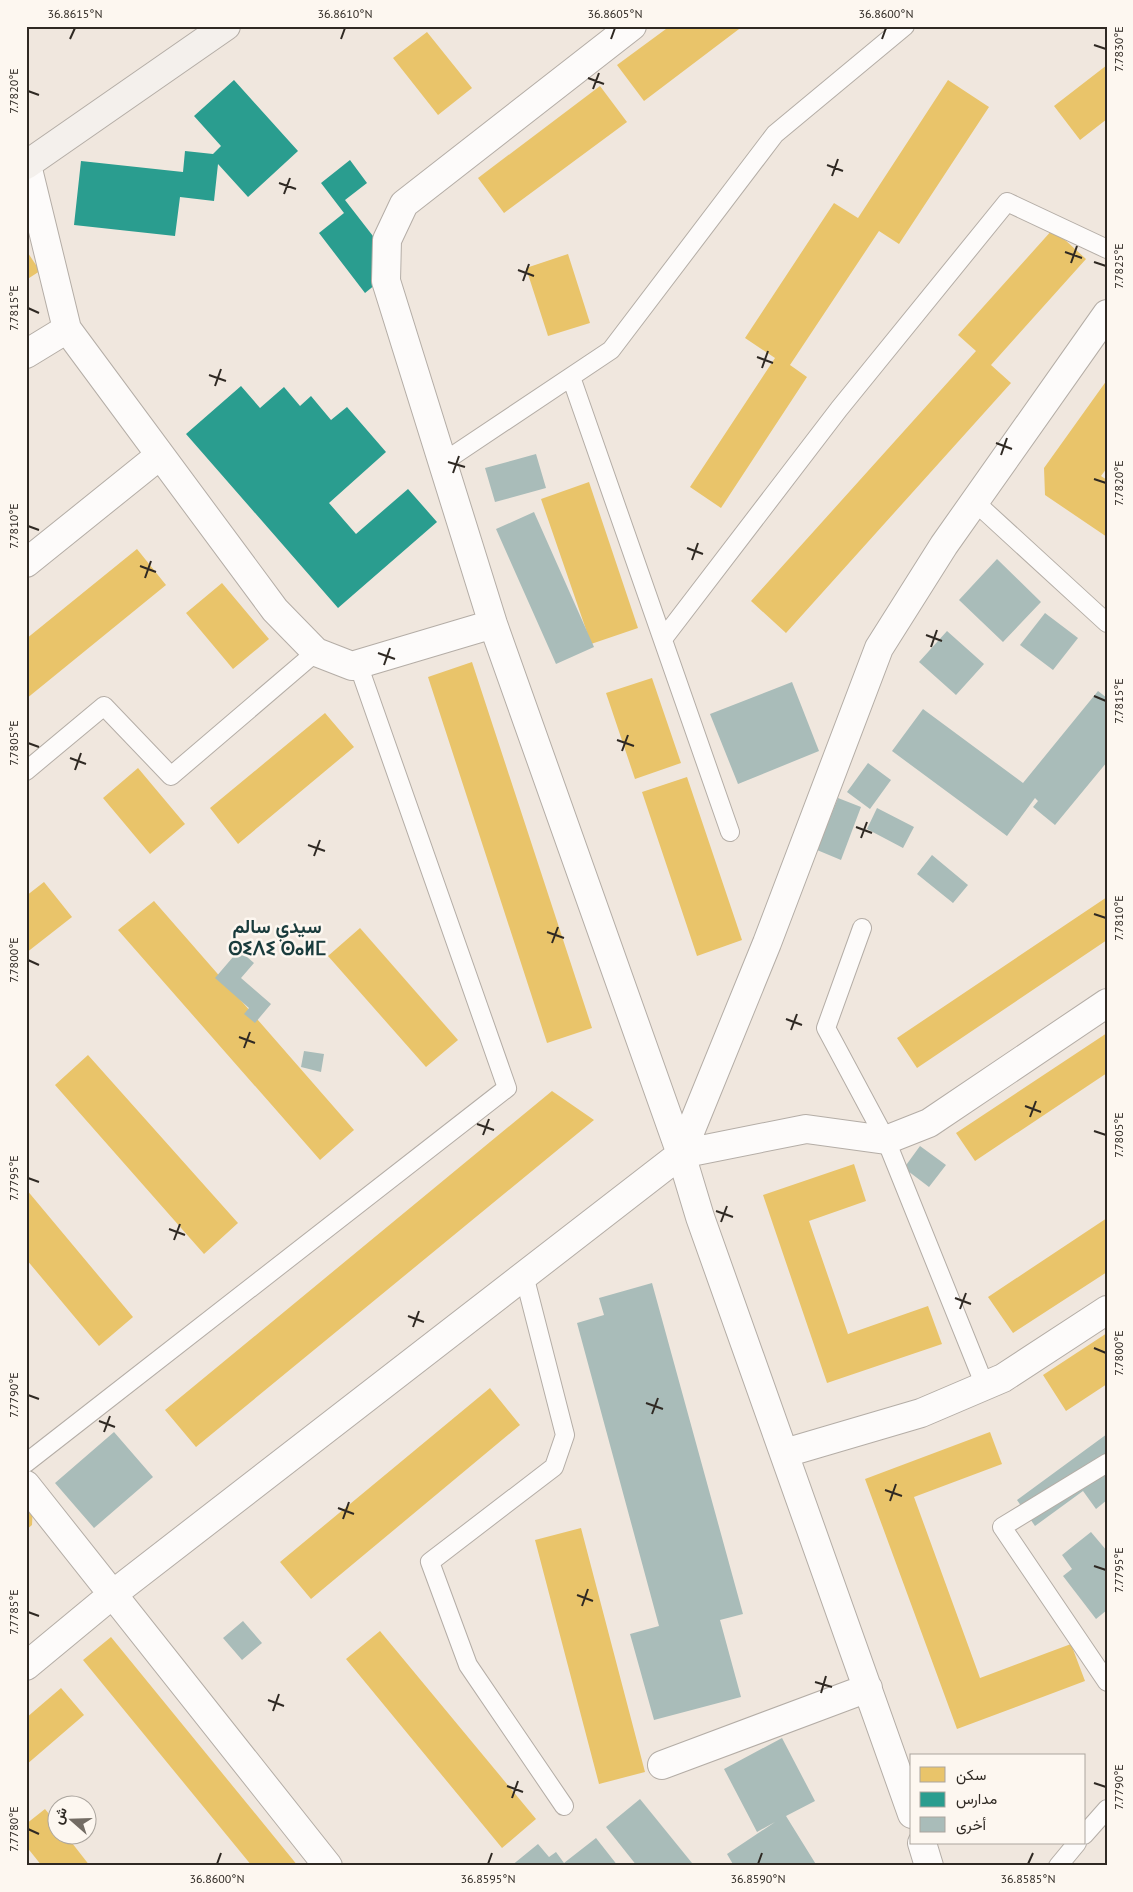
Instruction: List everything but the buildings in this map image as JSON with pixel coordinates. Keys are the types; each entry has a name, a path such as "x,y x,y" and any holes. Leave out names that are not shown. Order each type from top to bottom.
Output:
{"street":[{"path":"226,26 27,165 67,329 275,610 316,652 352,666 493,624"},
{"path":"632,26 404,204 387,240 386,281 493,624 681,1154 700,1217 910,1808"},
{"path":"681,1154 767,942 878,648 944,546 1107,314"},
{"path":"26,354 67,329"},
{"path":"26,563 160,456"},
{"path":"26,1666 113,1594 681,1154 806,1129 886,1140 928,1123 1107,1003"},
{"path":"785,1453 920,1414 985,1386 1003,1378 1107,1310"},
{"path":"26,1485 328,1866"},
{"path":"662,1765 868,1688"},
{"path":"922,1844 930,1866"}],"lane":[{"path":"442,463 611,350 775,134 906,26"},
{"path":"663,639 840,409 1007,202 1107,249"},
{"path":"571,377 730,832"},
{"path":"975,502 1107,623"},
{"path":"26,771 104,706 172,776 316,652"},
{"path":"26,1464 507,1088 358,664"},
{"path":"862,928 826,1028 886,1140 985,1386"},
{"path":"524,1276 565,1435 554,1467 430,1562 468,1665 564,1806"},
{"path":"1107,1463 1002,1527 1107,1682"},
{"path":"1086,1833 1107,1808"},
{"path":"1059,1865 1076,1844"}],"district":[{"name":"سيدي سالم ⵙⵉⴷⵉ ⵙⴰⵍⵎ","path":"277,937"}]}
